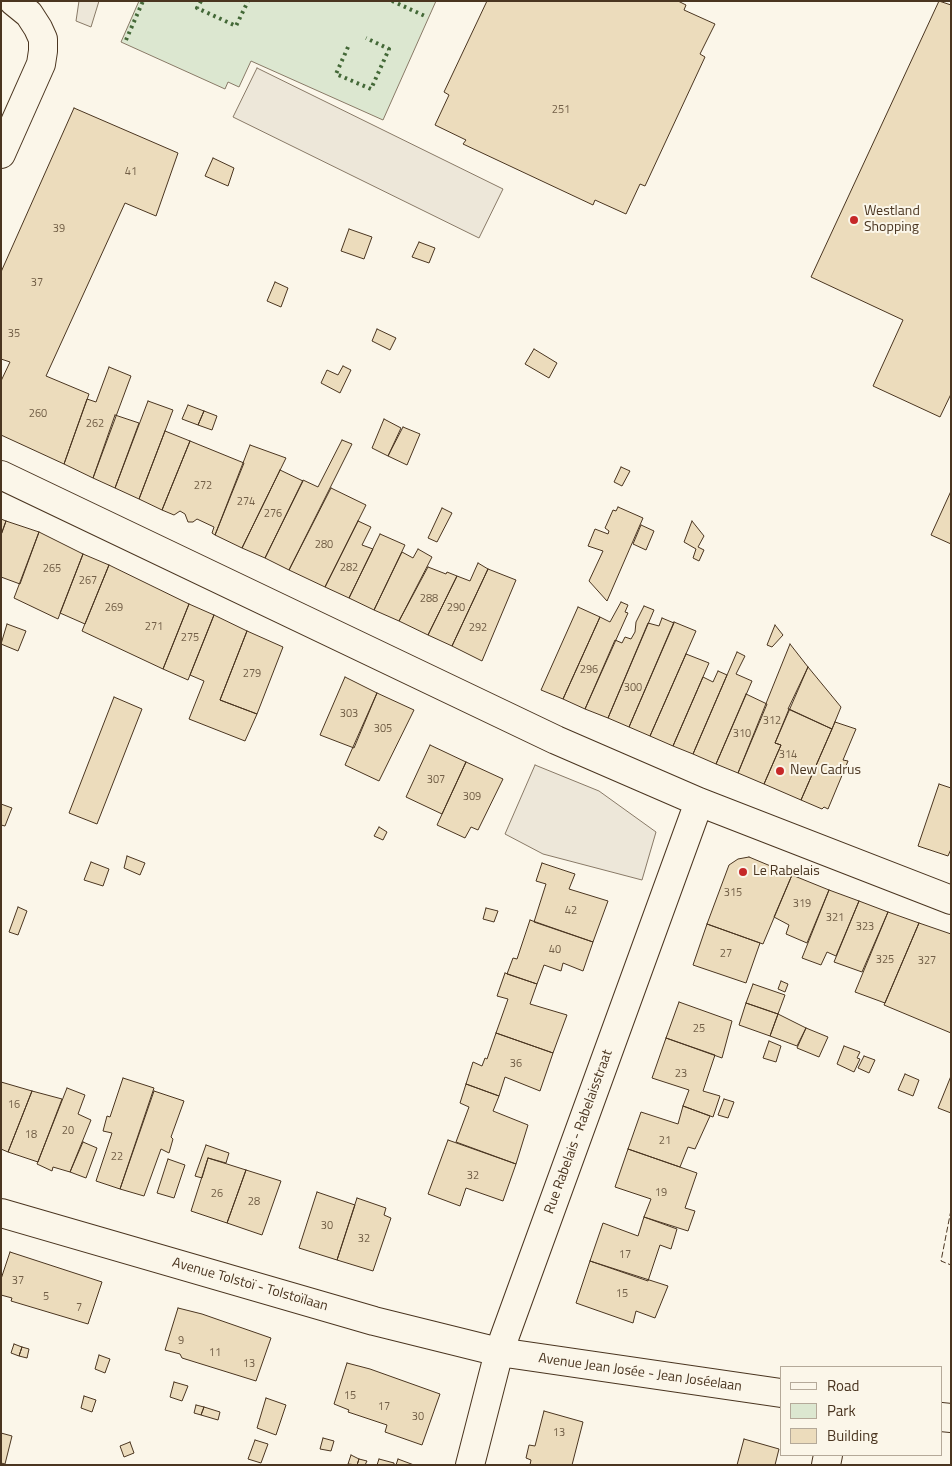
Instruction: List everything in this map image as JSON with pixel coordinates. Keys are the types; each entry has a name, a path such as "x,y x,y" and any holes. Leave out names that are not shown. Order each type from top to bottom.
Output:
{"street":[{"path":"1,154 41,64 43,51 43,39 38,28 29,14 13,1"},
{"path":"1,475 556,740 699,802 951,900"},
{"name":"Rue Rabelais - Rabelaisstraat","path":"470,1465 499,1352 699,802"},
{"name":"Avenue Tolstoï - Tolstoïlaan","path":"1,1213 374,1321 499,1352"},
{"name":"Avenue Jean Josée - Jean Joséelaan","path":"499,1352 780,1393"}],"green space":[{"path":"139,1 436,1 383,120 251,61 239,87 228,82 225,89 121,42"}],"shaded area":[{"path":"79,1 99,1 91,27 76,21"},
{"path":"257,68 503,189 479,238 233,117"},
{"path":"535,765 599,791 656,832 642,880 543,854 505,834"}],"building":[{"path":"487,1 678,1 686,5 684,10 715,24 700,54 705,57 645,186 640,184 626,214 595,200 593,205 463,144 466,140 435,125 449,95 444,92"},
{"path":"939,1 951,5 951,394 940,417 873,386 903,320 811,277"},
{"path":"74,108 178,153 156,216 125,203 46,376 89,394 64,464 1,435 1,381 10,362 1,359 1,272"},
{"path":"213,158 234,168 228,186 205,176"},
{"path":"349,229 372,237 364,259 341,251"},
{"path":"419,242 435,248 429,263 412,257"},
{"path":"275,282 288,288 281,307 267,301"},
{"path":"377,329 396,338 390,350 372,341"},
{"path":"534,349 557,363 549,378 525,364"},
{"path":"343,366 351,370 340,393 321,383 327,370 338,375"},
{"path":"109,367 131,376 93,478 64,464 87,399 96,402"},
{"path":"148,401 173,410 139,499 115,488"},
{"path":"188,405 204,411 198,425 182,419"},
{"path":"204,411 217,416 212,430 198,425"},
{"path":"115,415 139,423 115,488 93,478"},
{"path":"384,419 401,428 388,456 372,448"},
{"path":"403,427 420,434 407,465 388,456"},
{"path":"165,431 190,441 162,510 139,499"},
{"path":"342,440 352,444 289,570 265,558 303,480 318,487"},
{"path":"190,441 244,463 215,535 212,533 214,527 197,519 193,522 188,522 185,514 180,511 174,515 162,510"},
{"path":"250,445 286,458 242,548 215,535"},
{"path":"621,467 630,471 622,486 614,482"},
{"path":"280,470 303,481 265,558 242,548"},
{"path":"331,488 366,505 325,587 289,570"},
{"path":"951,491 951,544 931,535"},
{"path":"618,507 643,518 607,601 589,581 603,551 588,546 595,529 608,534 609,531 605,528 613,510 616,511"},
{"path":"442,508 452,513 437,542 428,538"},
{"path":"1,519 6,521 1,535"},
{"path":"6,521 39,532 20,584 1,577 1,535"},
{"path":"358,521 371,527 362,545 373,549 349,598 325,587"},
{"path":"692,521 704,536 698,547 704,550 699,561 693,558 696,549 684,542"},
{"path":"641,525 654,531 646,550 633,544"},
{"path":"39,532 83,554 58,619 14,598"},
{"path":"380,534 405,545 374,610 349,598"},
{"path":"418,549 432,557 399,621 374,610 402,552 413,558"},
{"path":"83,554 109,565 85,624 60,613"},
{"path":"478,563 488,569 452,646 428,635 457,576 470,581"},
{"path":"109,565 189,604 163,669 82,631"},
{"path":"428,567 457,576 428,635 399,621"},
{"path":"488,569 516,580 482,661 452,646"},
{"path":"621,602 628,605 625,612 628,613 585,709 563,699 600,617 610,622"},
{"path":"189,604 214,615 188,680 163,669"},
{"path":"644,606 654,610 608,718 585,709 615,640 622,643 625,637 631,639 635,632 636,622"},
{"path":"578,607 600,617 563,699 541,690"},
{"path":"214,615 247,631 220,700 257,714 245,741 189,719 204,681 190,675"},
{"path":"662,618 674,623 629,727 608,718 648,623 659,626"},
{"path":"674,622 696,631 650,736 629,727"},
{"path":"7,624 26,631 18,651 1,644"},
{"path":"775,625 783,635 772,647 767,645"},
{"path":"247,631 283,647 257,714 220,700"},
{"path":"790,644 808,667 775,743 781,745 764,784 738,773"},
{"path":"737,652 745,656 736,674 752,681 716,764 693,754"},
{"path":"686,654 709,663 673,746 650,736"},
{"path":"808,667 841,707 832,729 788,709"},
{"path":"718,671 727,675 693,754 673,746 703,677 713,682"},
{"path":"345,677 377,693 354,748 320,735"},
{"path":"377,693 414,710 379,781 345,765"},
{"path":"746,694 767,704 738,773 716,764"},
{"path":"114,697 142,709 97,824 69,813"},
{"path":"789,709 832,729 801,800 764,784 781,745 775,743"},
{"path":"835,722 856,729 843,760 848,761 828,809 824,807 822,809 801,800"},
{"path":"430,745 466,762 442,814 406,797"},
{"path":"466,762 503,779 478,830 471,827 465,838 437,825"},
{"path":"939,784 951,788 951,849 948,856 918,846"},
{"path":"1,804 12,808 5,826 1,825"},
{"path":"379,827 387,832 383,840 374,836"},
{"path":"127,856 145,863 140,875 124,868"},
{"path":"749,857 792,875 763,944 707,924 729,865 738,859"},
{"path":"91,862 109,869 103,886 84,880"},
{"path":"542,863 575,874 569,889 608,901 593,942 534,922 546,884 536,881"},
{"path":"792,875 829,890 807,943 786,934 789,925 774,917"},
{"path":"829,890 859,901 836,956 827,952 821,965 802,958"},
{"path":"859,901 888,912 862,972 834,962"},
{"path":"18,907 27,911 18,935 9,932"},
{"path":"486,908 498,911 494,922 483,919"},
{"path":"888,912 919,923 885,1003 855,992"},
{"path":"530,920 593,942 583,971 563,963 561,971 544,965 537,984 507,974 513,958 517,959"},
{"path":"919,923 951,934 951,1033 884,1005"},
{"path":"707,924 760,943 746,983 693,965"},
{"path":"505,973 537,984 530,1004 567,1015 553,1053 496,1033 508,999 497,996"},
{"path":"781,981 788,984 785,992 778,989"},
{"path":"753,984 785,995 778,1014 746,1003"},
{"path":"679,1002 732,1021 722,1058 666,1038"},
{"path":"746,1003 778,1014 770,1036 739,1025"},
{"path":"778,1014 806,1028 797,1046 770,1036"},
{"path":"806,1028 828,1037 819,1057 797,1048"},
{"path":"496,1033 553,1053 540,1091 505,1077 499,1096 466,1084 473,1062 482,1066 485,1058 487,1059"},
{"path":"666,1038 715,1055 703,1091 720,1096 713,1117 683,1106 689,1090 652,1078"},
{"path":"769,1041 781,1046 776,1062 763,1058"},
{"path":"844,1046 860,1052 857,1058 860,1059 854,1072 837,1064"},
{"path":"864,1056 875,1060 869,1073 858,1068"},
{"path":"905,1074 919,1080 913,1096 898,1090"},
{"path":"951,1076 951,1113 938,1108"},
{"path":"123,1078 154,1088 120,1189 96,1181 112,1133 103,1131 107,1116 110,1117"},
{"path":"1,1082 32,1091 8,1152 1,1149"},
{"path":"466,1084 499,1096 493,1111 528,1125 516,1164 456,1142 469,1107 460,1103"},
{"path":"67,1088 85,1095 78,1114 91,1120 70,1172 53,1167 52,1171 37,1164"},
{"path":"32,1091 62,1099 38,1162 8,1152"},
{"path":"154,1091 184,1101 171,1137 173,1139 169,1153 161,1149 144,1196 120,1189"},
{"path":"724,1099 734,1102 728,1118 718,1115"},
{"path":"683,1106 710,1116 695,1149 688,1147 680,1167 628,1149 641,1112 678,1124"},
{"path":"448,1140 516,1164 503,1201 466,1188 460,1206 428,1194"},
{"path":"83,1142 97,1148 86,1178 70,1172"},
{"path":"206,1145 229,1153 226,1163 208,1158 202,1178 195,1176"},
{"path":"628,1149 697,1173 685,1208 695,1211 688,1231 644,1217 651,1199 615,1187"},
{"path":"208,1158 246,1170 227,1223 191,1211"},
{"path":"168,1159 185,1165 174,1198 157,1193"},
{"path":"246,1170 281,1181 262,1235 227,1223"},
{"path":"317,1192 355,1205 337,1260 299,1248"},
{"path":"357,1198 386,1208 384,1215 391,1218 373,1271 337,1260"},
{"path":"644,1217 677,1229 671,1249 660,1245 648,1281 590,1261 603,1223 638,1236"},
{"path":"10,1252 102,1282 88,1324 11,1301 12,1298 1,1295 1,1279"},
{"path":"590,1261 668,1286 655,1318 636,1311 633,1323 576,1303"},
{"path":"178,1308 202,1314 271,1338 256,1381 182,1358 180,1354 165,1350"},
{"path":"14,1344 22,1347 19,1356 11,1353"},
{"path":"22,1347 29,1349 27,1358 19,1356"},
{"path":"99,1355 110,1359 105,1373 95,1369"},
{"path":"347,1363 370,1369 440,1394 422,1445 385,1432 387,1425 348,1412 349,1410 334,1404"},
{"path":"174,1382 188,1386 182,1401 170,1397"},
{"path":"84,1396 96,1400 92,1412 81,1408"},
{"path":"266,1398 286,1405 276,1435 257,1428"},
{"path":"196,1405 204,1407 201,1415 194,1413"},
{"path":"204,1407 220,1412 218,1420 201,1415"},
{"path":"544,1411 583,1422 572,1465 530,1465 531,1460 526,1458 529,1445 535,1446"},
{"path":"1,1433 12,1436 5,1464 1,1463"},
{"path":"323,1438 334,1441 331,1451 320,1449"},
{"path":"744,1439 779,1449 775,1465 737,1465"},
{"path":"255,1440 268,1444 261,1463 248,1459"},
{"path":"130,1442 134,1453 124,1457 120,1446"},
{"path":"351,1455 359,1459 357,1465 348,1464"},
{"path":"359,1459 367,1461 365,1465 357,1465"},
{"path":"379,1459 394,1463 394,1465 377,1465"},
{"path":"398,1459 414,1465 396,1465"}],"hedge":[{"path":"126,40 143,1"},
{"path":"201,1 197,8 236,26 248,1"},
{"path":"392,1 425,16"},
{"path":"348,47 336,74 371,89 389,49 366,38"}],"fence":[{"path":"951,1210 941,1261 951,1265"}],"place":[{"name":"Westland Shopping","path":"854,220"},
{"name":"New Cadrus","path":"780,771"},
{"name":"Le Rabelais","path":"743,872"}]}
